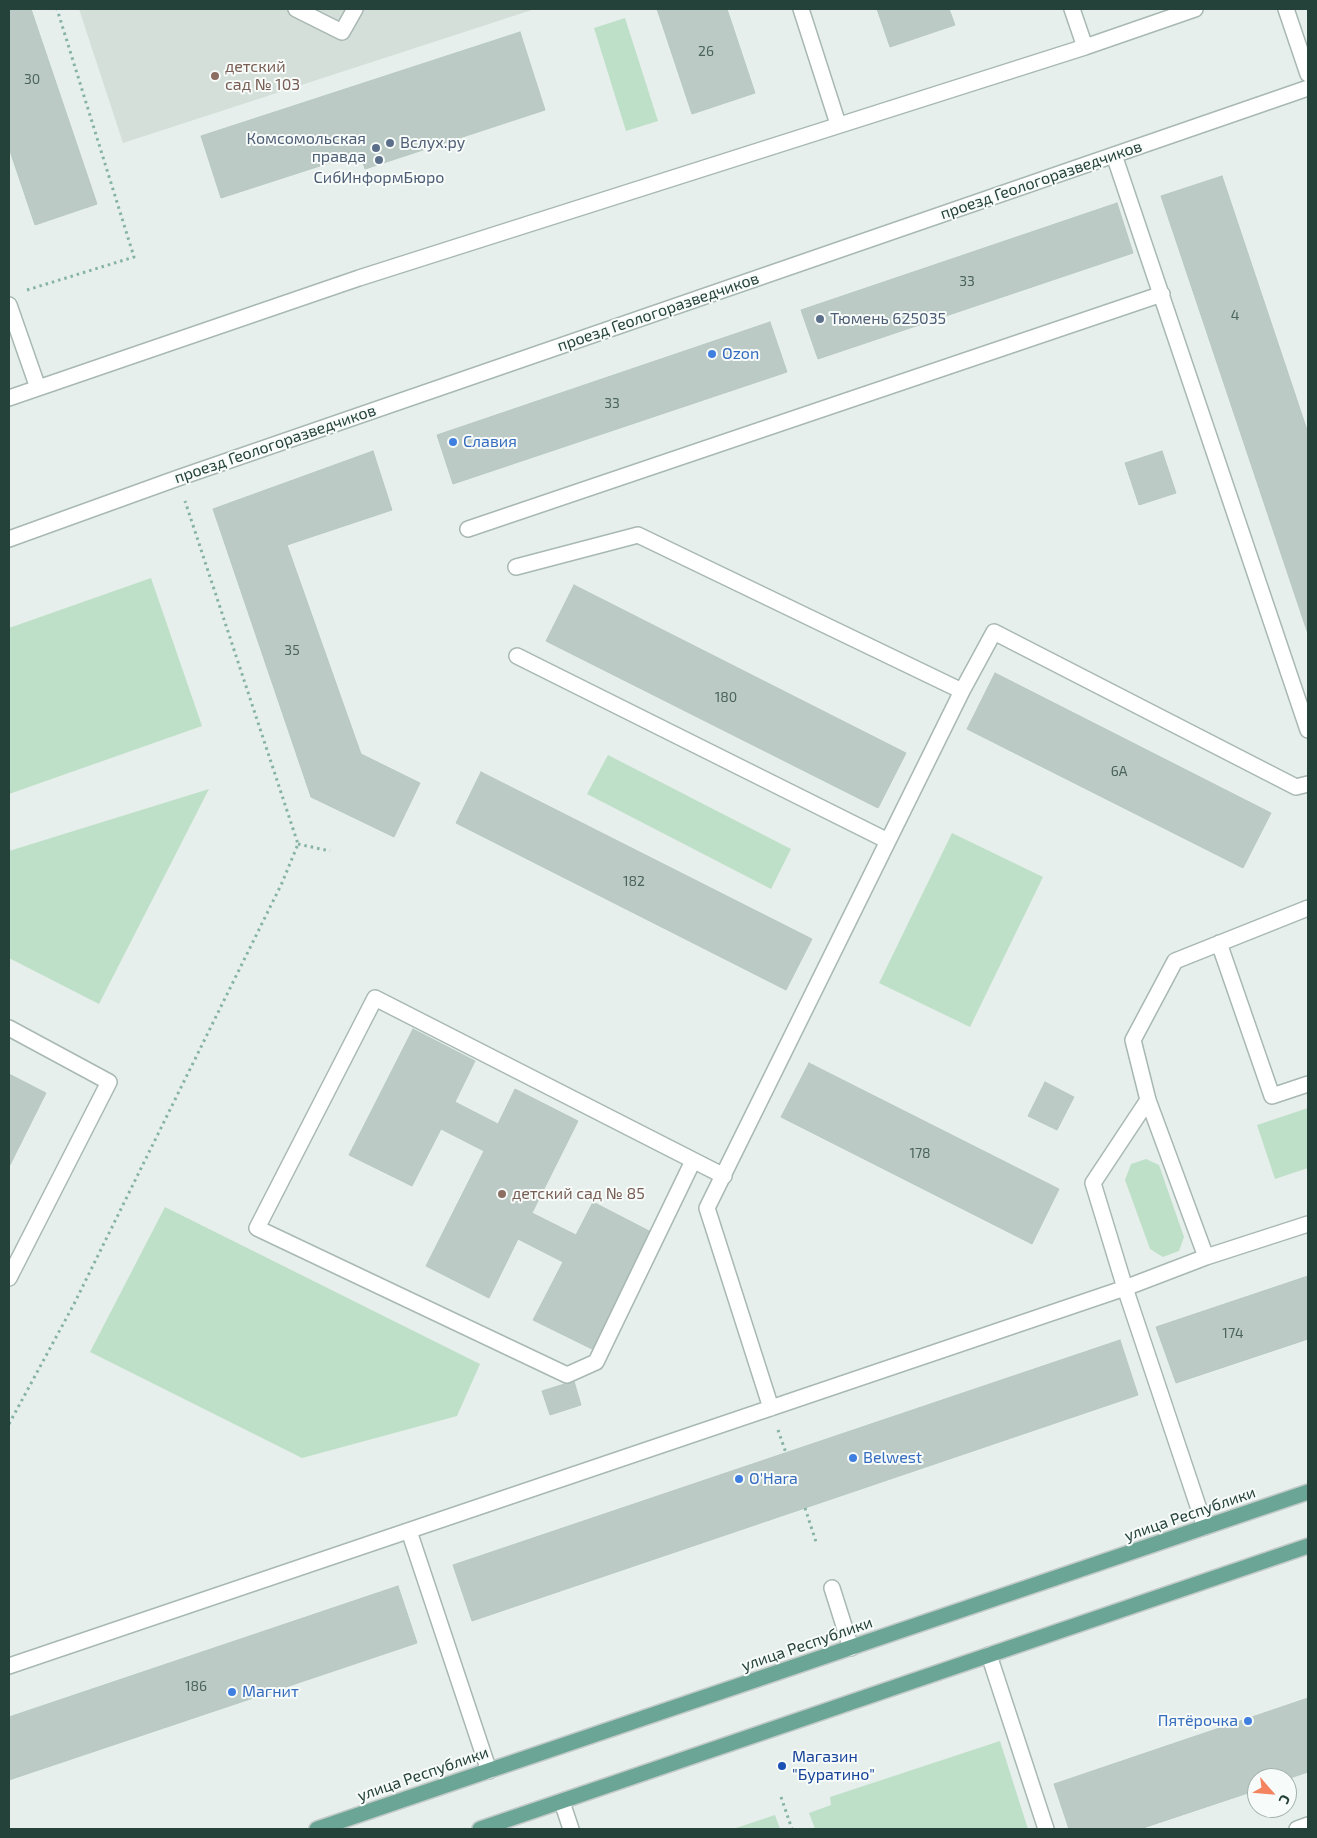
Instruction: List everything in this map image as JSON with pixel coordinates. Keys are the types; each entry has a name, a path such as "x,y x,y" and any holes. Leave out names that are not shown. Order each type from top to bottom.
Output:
{"main road":[{"name":"улица Республики","path":"316,1829 1308,1492"},
{"path":"480,1829 1308,1546"}],"street":[{"path":"296,9 342,32 354,9"},
{"path":"800,9 838,124"},
{"path":"1072,9 1085,47"},
{"path":"9,398 359,278 838,124 1085,47 1195,9"},
{"path":"1286,9 1308,74"},
{"name":"проезд Геологоразведчиков","path":"9,539 178,478 1308,88"},
{"path":"1114,155 1308,730"},
{"path":"468,529 1162,294"},
{"path":"9,305 38,388"},
{"path":"516,567 638,534 962,692"},
{"path":"771,1408 707,1208 962,692 994,632 1296,787 1308,784"},
{"path":"517,656 888,841"},
{"path":"1206,1257 1148,1100 1133,1040 1175,961 1308,908"},
{"path":"1220,943 1272,1096 1308,1084"},
{"path":"693,1161 596,1362 567,1375 258,1228 375,998 724,1176"},
{"path":"9,1028 110,1082 9,1278"},
{"path":"1148,1100 1093,1184 1125,1288 1205,1527"},
{"path":"9,1666 409,1532 1125,1288 1206,1257 1308,1224"},
{"path":"409,1532 489,1771"},
{"path":"832,1588 851,1648"},
{"path":"989,1655 1046,1829"},
{"path":"562,1802 571,1829"},
{"path":"1297,1829 1308,1825"}],"path":[{"path":"27,290 134,256 57,9"},
{"path":"9,1424 78,1295 282,883 298,844 178,478"},
{"path":"298,844 330,852"},
{"path":"805,1508 817,1545"},
{"path":"781,1797 792,1829"}],"shaded area":[{"name":"детский сад № 103","path":"79,9 535,9 123,143"}],"green space":[{"path":"625,18 658,121 626,131 594,28"},
{"path":"151,578 202,726 9,794 9,628"},
{"path":"608,755 791,849 771,889 587,794"},
{"path":"209,789 99,1004 9,958 9,851"},
{"path":"952,833 1043,877 970,1027 879,983"},
{"path":"1308,1108 1308,1168 1275,1179 1257,1125"},
{"path":"1146,1159 1159,1165 1184,1237 1179,1251 1163,1257 1150,1249 1125,1180 1131,1164"},
{"path":"165,1207 480,1364 457,1416 302,1458 90,1352"},
{"path":"1000,1741 1028,1829 815,1829 809,1813 831,1805 830,1797"},
{"path":"775,1815 780,1829 733,1829"}],"building":[{"path":"9,9 31,9 97,204 35,225 9,148"},
{"path":"657,9 727,9 755,93 692,114"},
{"path":"877,9 949,9 955,25 890,47"},
{"path":"520,32 545,110 365,169 360,153 221,198 201,136"},
{"path":"1222,176 1308,433 1308,634 1161,196"},
{"path":"1117,203 1133,253 818,359 801,310"},
{"path":"770,322 787,372 453,484 437,435"},
{"path":"373,451 392,510 287,545 361,754 420,783 394,837 311,797 213,509"},
{"path":"1162,451 1176,493 1139,505 1125,463"},
{"path":"574,585 906,753 878,808 546,641"},
{"path":"995,673 1271,813 1243,868 967,729"},
{"path":"481,772 812,939 786,990 456,823"},
{"name":"детский сад № 85","path":"413,1029 475,1061 455,1102 498,1124 515,1089 578,1121 532,1213 576,1235 593,1202 653,1233 594,1350 533,1320 563,1262 518,1239 489,1298 426,1266 484,1151 441,1129 412,1186 349,1155"},
{"path":"809,1063 1059,1189 1032,1244 781,1117"},
{"path":"9,1074 46,1093 9,1167"},
{"path":"1045,1082 1074,1097 1057,1130 1028,1116"},
{"path":"1308,1276 1308,1339 1176,1383 1156,1327"},
{"path":"1120,1340 1138,1395 472,1621 453,1565"},
{"path":"574,1381 581,1405 550,1415 542,1391"},
{"path":"398,1586 417,1643 9,1780 9,1717"},
{"path":"1308,1698 1308,1772 1297,1776 1297,1768 1247,1768 1247,1793 1140,1829 1069,1829 1054,1784"}],"place":[{"name":"детский сад № 103","path":"215,76"},
{"name":"Вслух.ру","path":"390,143"},
{"name":"Комсомольская правда","path":"376,148"},
{"name":"СибИнформБюро","path":"379,160"},
{"name":"Тюмень 625035","path":"820,319"},
{"name":"Ozon","path":"712,354"},
{"name":"Славия","path":"453,442"},
{"name":"детский сад № 85","path":"502,1194"},
{"name":"Belwest","path":"853,1458"},
{"name":"O'Hara","path":"739,1479"},
{"name":"Магнит","path":"232,1692"},
{"name":"Пятёрочка","path":"1248,1721"},
{"name":"Магазин \"Буратино\"","path":"782,1766"}]}
